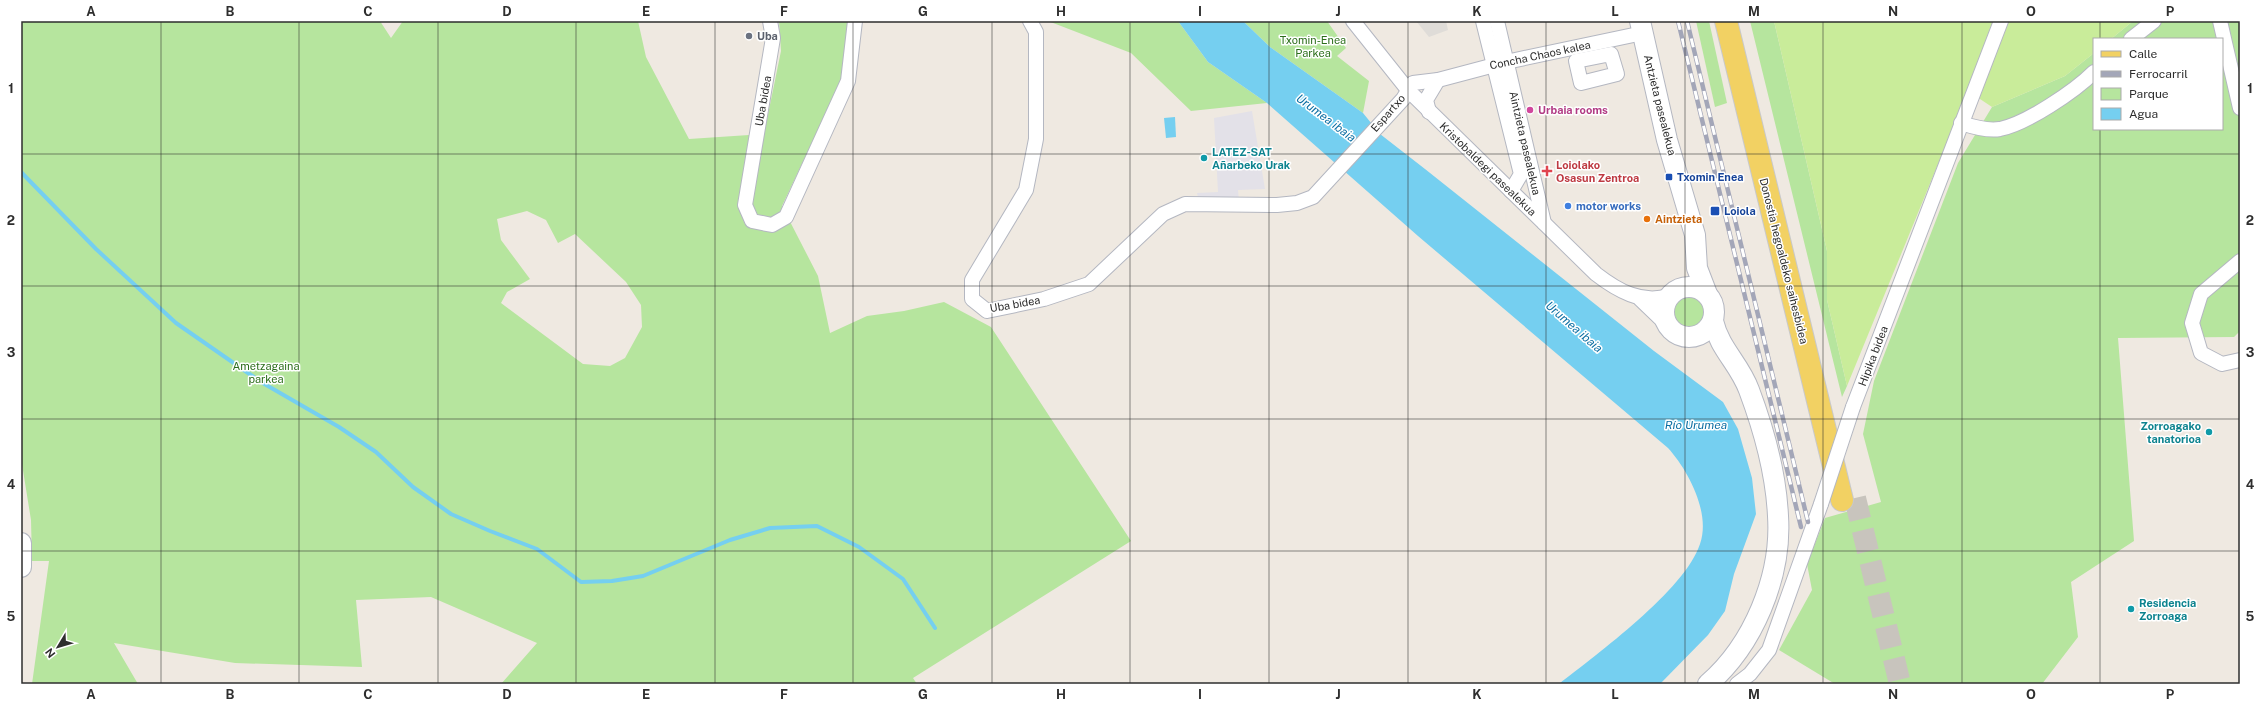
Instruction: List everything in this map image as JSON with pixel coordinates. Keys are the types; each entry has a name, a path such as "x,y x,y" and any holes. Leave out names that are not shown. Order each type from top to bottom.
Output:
{"main road":[{"name":"Donostia hegoaldeko saihesbidea","path":"1726,21 1849,499 1741,21"},
{"name":"Antzieta pasealekua","path":"1642,27 1667,140 1693,227 1699,277 1707,294"},
{"name":"Antzieta pasealekua","path":"1674,293 1688,275 1696,259"},
{"path":"1708,684 1739,649 1756,619 1772,572 1778,536 1777,499 1767,445 1744,379 1726,353 1718,338 1713,321 1714,309 1707,294 1690,287 1674,293 1664,312 1666,324 1675,334 1694,337 1726,353"},
{"path":"1694,337 1706,332 1713,321"},
{"path":"21,543 21,567"}],"street":[{"name":"Uba bidea","path":"770,21 773,38 745,205 752,221 772,224 786,217 848,81 855,21"},
{"name":"Uba bidea","path":"1030,21 1036,32 1036,139 1026,190 972,280 972,299 987,311 1044,299 1089,284 1163,214 1185,204 1297,203 1313,197 1320,189"},
{"name":"Kristobaldegi pasealekua","path":"1354,21 1408,90 1544,224 1602,278 1614,286 1640,298 1666,324"},
{"path":"1484,21 1500,64"},
{"path":"1497,21 1500,64 1521,174 1511,191"},
{"name":"Hipika bidea","path":"1737,684 1750,674 1769,650 1853,407 2001,21"},
{"path":"2132,38 2154,21"},
{"path":"2220,21 2240,108"},
{"name":"Concha Chaos kalea","path":"1408,90 1412,83 1438,80 1642,27"},
{"name":"Aintzieta pasealekua","path":"1500,64 1544,224"},
{"path":"1961,123 1973,127 1999,129 2011,126 2067,94 2093,73"},
{"path":"1429,112 1426,100 1438,80"},
{"name":"Espartxo","path":"1320,189 1399,102 1408,90"},
{"path":"2240,261 2201,294 2192,323 2201,353 2222,364 2240,360"},
{"name":"Kristobaldegi pasealekua","path":"1640,298 1655,299 1674,293"}],"shaded area":[{"path":"1416,21 1446,21 1448,30 1429,37"},
{"path":"1252,111 1265,189 1238,190 1239,201 1199,202 1197,193 1218,192 1214,118"}],"green space":[{"name":"Ametzagaina parkea","path":"21,21 380,21 391,38 403,21 638,21 646,57 689,139 764,134 781,51 779,21 849,21 841,81 782,206 818,276 830,333 867,316 904,311 944,302 991,327 1131,541 913,678 917,684 501,684 537,643 431,597 356,600 362,667 235,663 114,643 138,684 32,684 49,561 32,561 31,520 21,458","holes":["527,211 546,220 558,243 575,234 626,282 641,305 642,327 625,358 610,366 583,364 501,303 507,292 530,279 501,240 497,219"]},
{"path":"1048,21 1178,21 1208,62 1267,103 1191,111 1131,53"},
{"name":"Txomin-Enea Parkea","path":"1243,21 1327,21 1346,48 1337,56 1369,81 1363,113 1270,47"},
{"path":"1696,21 1709,21 1727,103 1715,107"},
{"path":"1750,21 1774,21 1827,251 1827,300 1847,386 1842,397"},
{"path":"1774,21 2133,21 2112,38 2093,38 2093,54 2065,76 1992,107 1968,91 1847,386 1827,300 1827,251"},
{"path":"2133,21 2240,21 2240,331 2234,337 2118,338 2134,541 2071,582 2078,637 2042,684 1835,684 1779,650 1812,590 1807,564 1825,518 1881,502 1863,434 1874,381 1958,163 1992,107 2065,76 2093,54 2093,130 2223,130 2223,38 2112,38"},
{"path":"1690,295 1696,296 1702,300 1706,306 1706,318 1702,324 1696,328 1690,329 1684,328 1678,324 1674,318 1673,312 1674,306 1678,300 1684,296"}],"water":[{"name":"Río Urumea","path":"1178,21 1243,21 1270,47 1363,113 1380,134 1654,351 1723,402 1738,429 1752,478 1756,514 1734,574 1725,611 1708,635 1660,684 1559,684 1616,639 1659,601 1677,581 1691,562 1700,544 1703,532 1702,519 1696,493 1676,457 1668,448 1418,236 1267,103 1208,62"},
{"path":"1175,117 1176,137 1166,138 1164,118"}],"waterway":[{"path":"21,172 96,249 176,323 261,382 339,427 376,452 413,487 451,514 537,549 581,582 612,581 643,576 730,540 770,528 817,526 859,547 903,579 935,628"}],"tunnel":[{"path":"1855,498 1900,684"}],"railway":[{"path":"1678,21 1801,527"},
{"path":"1687,21 1808,522"}],"place":[{"name":"Uba","path":"749,36"},
{"name":"Urbaia rooms","path":"1530,110"},
{"name":"LATEZ-SAT Añarbeko Urak","path":"1204,158"},
{"name":"Loiolako Osasun Zentroa","path":"1547,171"},
{"name":"Txomin Enea","path":"1669,177"},
{"name":"motor works","path":"1568,206"},
{"name":"Loiola","path":"1715,211"},
{"name":"Aintzieta","path":"1647,219"},
{"name":"Zorroagako tanatorioa","path":"2209,432"},
{"name":"Residencia Zorroaga","path":"2131,609"}],"water label":[{"name":"Urumea ibaia","path":"1326,118"},
{"name":"Urumea ibaia","path":"1574,327"}]}
